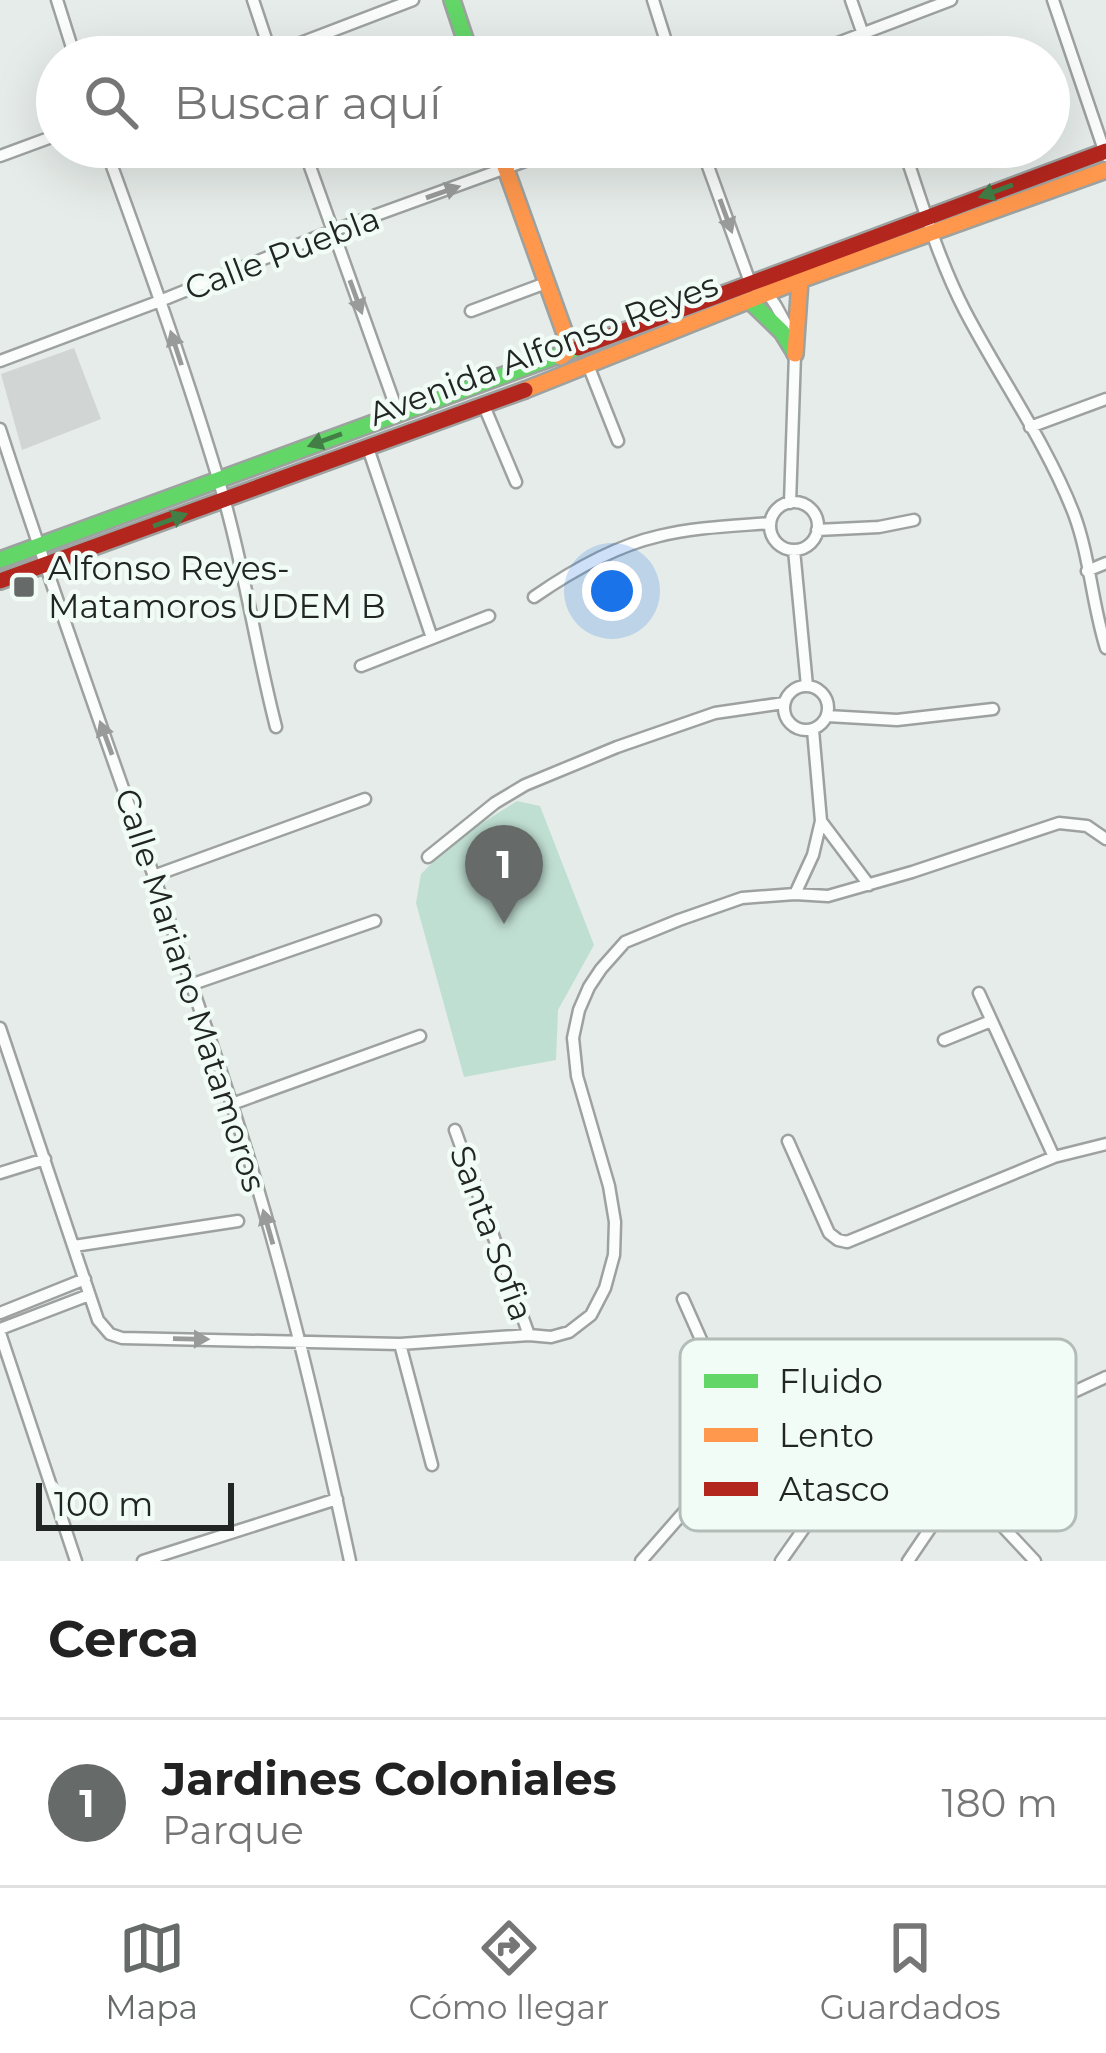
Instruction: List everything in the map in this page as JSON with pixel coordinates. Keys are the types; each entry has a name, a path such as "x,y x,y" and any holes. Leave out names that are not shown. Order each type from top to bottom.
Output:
{"main road":[{"path":"452,0 464,36"},
{"name":"Avenida Alfonso Reyes","path":"1070,168 1106,153"},
{"name":"Avenida Alfonso Reyes","path":"0,581 484,406 750,293 768,294 1069,168"},
{"path":"484,406 506,387 568,351 505,170"},
{"name":"Avenida Alfonso Reyes","path":"0,560 568,351 750,293 930,225 1106,170"},
{"path":"795,354 800,280"},
{"path":"750,293 795,354"}],"street":[{"path":"57,0 69,36"},
{"path":"254,0 264,36"},
{"path":"320,36 413,0"},
{"path":"653,0 664,36"},
{"path":"851,0 863,34"},
{"path":"858,36 951,0"},
{"path":"1053,0 1065,36"},
{"path":"1070,49 1106,153"},
{"path":"0,155 36,142"},
{"path":"112,168 218,479 276,727"},
{"path":"311,168 398,413"},
{"name":"Calle Puebla","path":"0,361 332,231 510,168"},
{"path":"708,168 750,293"},
{"path":"910,168 964,310 1073,512 1106,648"},
{"path":"471,311 546,284"},
{"path":"768,294 782,315 795,354 790,502"},
{"path":"588,365 618,441"},
{"path":"1030,427 1106,399"},
{"path":"484,406 515,482"},
{"name":"Calle Mariano Matamoros","path":"0,429 232,1104 300,1340 350,1561"},
{"path":"368,448 432,638"},
{"path":"790,502 813,512 818,530 807,546 794,550 776,542 770,523 777,510 790,502"},
{"path":"818,530 914,520"},
{"path":"534,598 564,576 654,537 770,523"},
{"path":"794,550 807,686"},
{"path":"1088,571 1106,562"},
{"path":"361,666 489,616"},
{"path":"807,686 825,696 829,709 812,730 794,728 787,721 784,703 793,690 807,686"},
{"path":"428,857 525,785 715,713 784,703"},
{"path":"827,716 897,720 993,709"},
{"path":"795,894 813,855 820,821 812,730"},
{"path":"156,875 365,799"},
{"path":"820,821 869,885"},
{"path":"0,1031 104,1329 122,1338 400,1344 550,1337 580,1325 591,1315 614,1256 615,1222 574,1060 573,1038 589,987 625,942 742,898 828,896 1059,823 1087,826 1106,838"},
{"path":"190,985 375,920"},
{"path":"979,993 1054,1157"},
{"path":"944,1040 991,1021"},
{"path":"232,1104 420,1036"},
{"name":"Santa Sofia","path":"455,1130 529,1335"},
{"path":"788,1141 829,1233 847,1242 1054,1157 1106,1144"},
{"path":"0,1173 45,1159"},
{"path":"74,1246 238,1221"},
{"path":"0,1312 85,1279"},
{"path":"76,1561 0,1331 89,1295"},
{"path":"683,1299 701,1339"},
{"path":"400,1344 432,1465"},
{"path":"1076,1391 1106,1377"},
{"path":"143,1561 337,1499"},
{"path":"641,1561 680,1516"},
{"path":"782,1561 803,1531"},
{"path":"908,1561 929,1531"},
{"path":"1006,1531 1035,1561"},
{"path":"919,1546 922,1561"}],"green space":[{"path":"517,801 540,806 594,945 558,1010 556,1060 464,1077 416,903 421,874 466,833"}],"building":[{"path":"74,348 101,419 22,450 1,374"}],"traffic: fast":[{"path":"452,0 464,36"},
{"path":"750,301 782,332 795,353"},
{"path":"0,560 578,348"}],"traffic: slow":[{"path":"506,168 564,331 568,351 561,357"},
{"path":"525,390 800,280 1106,170"},
{"path":"795,354 800,280"}],"traffic: jam":[{"path":"1070,164 1106,151"},
{"path":"578,348 1060,168"},
{"path":"0,581 525,390"}],"place":[{"name":"Alfonso Reyes- Matamoros UDEM B","path":"24,587"},
{"name":"Jardines Coloniales","path":"504,924"}]}
